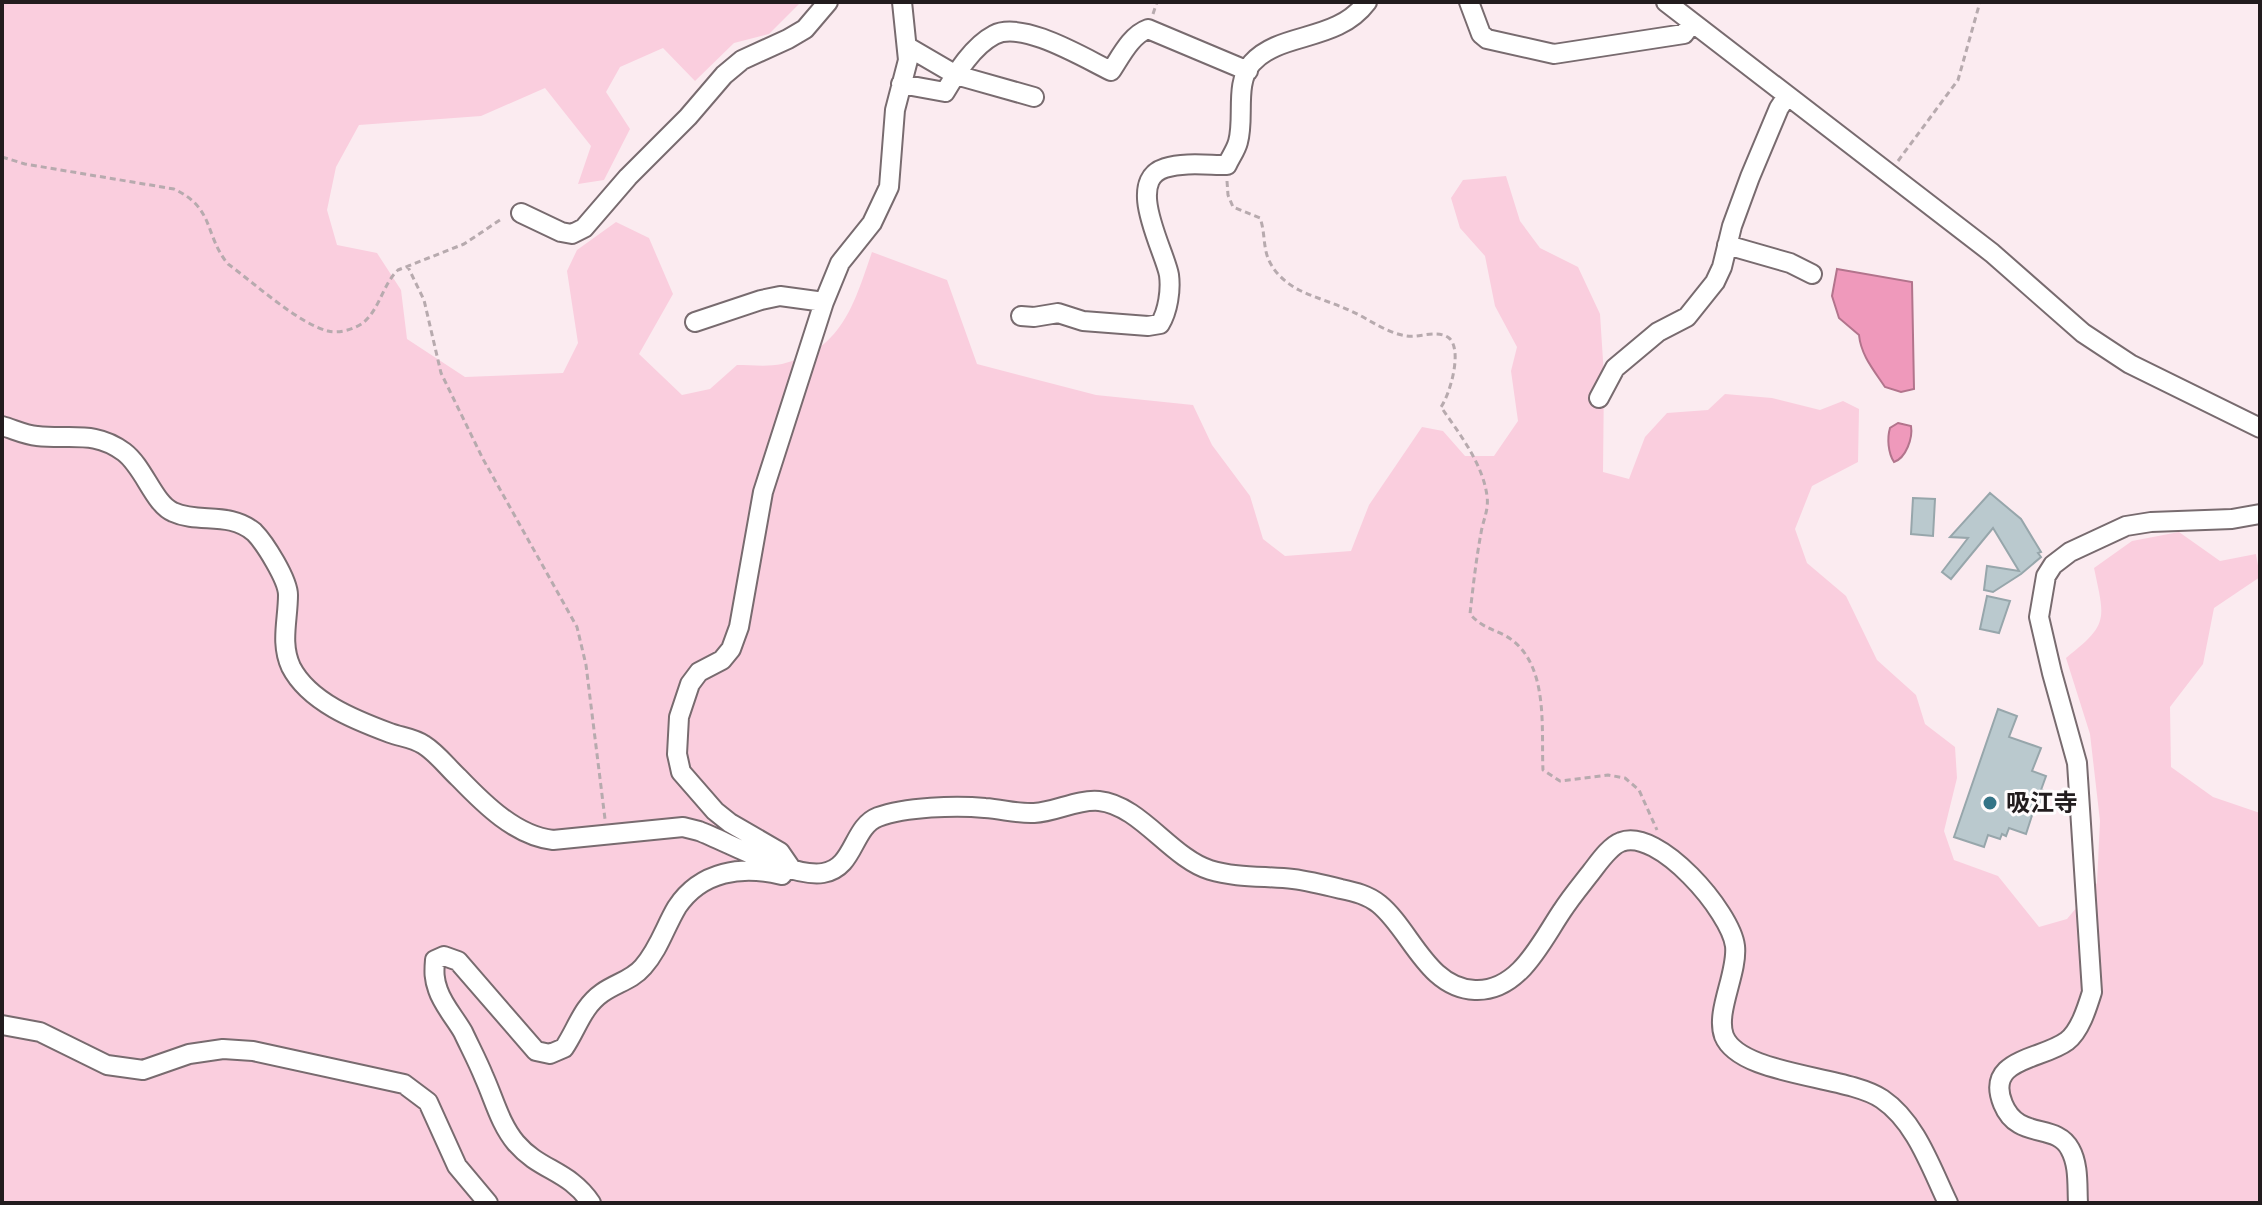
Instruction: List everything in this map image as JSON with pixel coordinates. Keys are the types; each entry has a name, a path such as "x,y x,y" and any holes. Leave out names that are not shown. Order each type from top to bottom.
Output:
{"street":[{"path":"521,213 561,232 572,234 584,228 724,75 750,56 805,29 828,2"},
{"path":"794,871 780,852 730,823 681,772 677,754 679,717 690,684 699,672 722,660 731,649 739,627 763,492 824,302 840,263 872,223 889,187 895,110 908,60 902,2"},
{"path":"1021,316 1058,313 1083,321 1148,326 1160,324 1165,316 1169,275 1148,215 1148,185 1154,174 1183,165 1227,165 1238,142 1243,82 1260,56 1343,25 1367,2"},
{"path":"1469,2 1481,34 1487,39 1554,54 1684,34 1692,23"},
{"path":"1666,2 1992,253 2083,333 2130,364 2260,428"},
{"path":"901,84 945,92 979,46 995,34 1010,30 1070,51 1111,71 1131,41 1148,29 1248,71"},
{"path":"908,47 956,75 1034,97"},
{"path":"1599,398 1615,368 1658,332 1687,317 1715,282 1750,177 1787,96"},
{"path":"1727,245 1790,263 1812,274"},
{"path":"695,322 780,296 824,302"},
{"path":"2,426 36,436 102,439 126,453 144,472 169,511 234,520 254,533 275,563 289,592 285,651 305,687 330,706 376,728 420,742 490,806 525,833 538,838 553,840 683,827 794,871 821,874 835,870 847,860 863,829 874,818 954,806 1038,813 1081,802 1103,801 1123,810 1181,855 1204,868 1220,873 1299,880 1361,893 1378,903 1433,970 1452,984 1471,990 1489,989 1516,974 1528,963 1567,903 1603,858 1619,842 1637,840 1669,856 1683,868 1709,896 1726,921 1735,942 1735,963 1723,1018 1724,1035 1732,1047 1746,1057 1777,1069 1852,1086 1882,1099 1905,1122 1927,1157 1948,1203"},
{"path":"2078,1203 2076,1164 2070,1147 2056,1134 2029,1130 2011,1118 2002,1103 1998,1084 2003,1072 2069,1040 2084,1015 2092,992 2077,763 2039,617 2046,576 2053,565 2070,552 2126,526 2232,519 2260,514"},
{"path":"591,1203 573,1182 533,1160 513,1140 461,1029 439,994 433,973 435,960 444,956 458,961 536,1051 550,1054 564,1048 583,1010 600,994 633,977 643,967 655,952 676,909 690,891 710,877 735,871 763,871 785,876 794,871"},
{"path":"2,1025 40,1032 107,1065 131,1069 143,1070 189,1054 223,1049 253,1051 404,1084 428,1102 457,1166 488,1203"}],"path":[{"path":"1889,174 1958,80 1980,2"},
{"path":"2,157 25,164 174,189 191,196 202,210 220,254 228,264 309,322 330,332 346,331 364,323 390,277 407,265 464,244 496,222 521,213"},
{"path":"1227,165 1228,195 1233,207 1260,218 1267,257 1281,277 1297,289 1394,333 1410,337 1443,335 1451,339 1455,347 1452,380 1441,407 1466,443 1488,497 1470,614 1480,626 1512,640 1530,661 1539,688 1543,770 1560,781 1608,775 1625,778 1639,790 1657,829"},
{"path":"407,265 424,300 441,373 483,459 577,627 586,665 606,833"}],"shaded area":[{"path":"2,2 801,2 769,34 734,43 695,81 663,48 620,67 606,92 630,129 604,180 578,184 591,146 545,88 481,116 359,125 336,167 327,210 337,245 377,253 401,290 407,339 465,377 563,373 578,343 567,271 577,250 616,222 649,238 673,294 639,354 682,395 710,389 737,365 782,364 819,348 843,322 872,252 947,280 977,364 1096,395 1193,405 1212,445 1250,496 1263,539 1285,556 1351,551 1369,505 1422,427 1443,431 1465,456 1494,456 1518,421 1511,371 1517,347 1495,306 1485,256 1460,228 1451,198 1463,180 1506,176 1520,221 1540,248 1578,267 1600,314 1604,376 1603,472 1629,479 1645,437 1667,413 1708,410 1725,394 1772,398 1820,410 1843,401 1859,409 1858,462 1812,486 1795,529 1807,563 1846,596 1877,660 1916,695 1925,724 1955,747 1957,778 1944,831 1954,860 1998,876 2039,927 2067,919 2097,883 2100,821 2090,734 2066,658 2090,637 2100,620 2100,599 2094,568 2132,541 2179,532 2220,561 2256,554 2260,577 2214,608 2203,664 2170,707 2171,767 2213,797 2260,813 2260,1203 2,1203"},
{"path":"1837,269 1912,282 1914,389 1901,392 1885,387 1865,355 1859,335 1839,318 1832,296"},
{"path":"1898,423 1911,426 1911,436 1905,452 1894,462 1889,450 1889,436 1890,428"}],"building":[{"path":"1990,493 2021,519 2041,552 2038,553 2041,557 2021,574 1993,592 1984,590 1987,566 2019,571 1993,528 1951,579 1942,572 1968,538 1950,537"},
{"path":"1913,498 1935,499 1933,536 1911,534"},
{"path":"1987,596 2010,601 1999,633 1980,629"},
{"path":"1998,709 2017,716 2009,737 2041,748 2032,771 2046,776 2041,790 2047,792 2042,805 2036,803 2026,834 2009,828 2006,836 2002,834 2000,839 1988,835 1984,847 1954,837"}],"place":[{"name":"吸江寺","path":"1990,803"}]}
